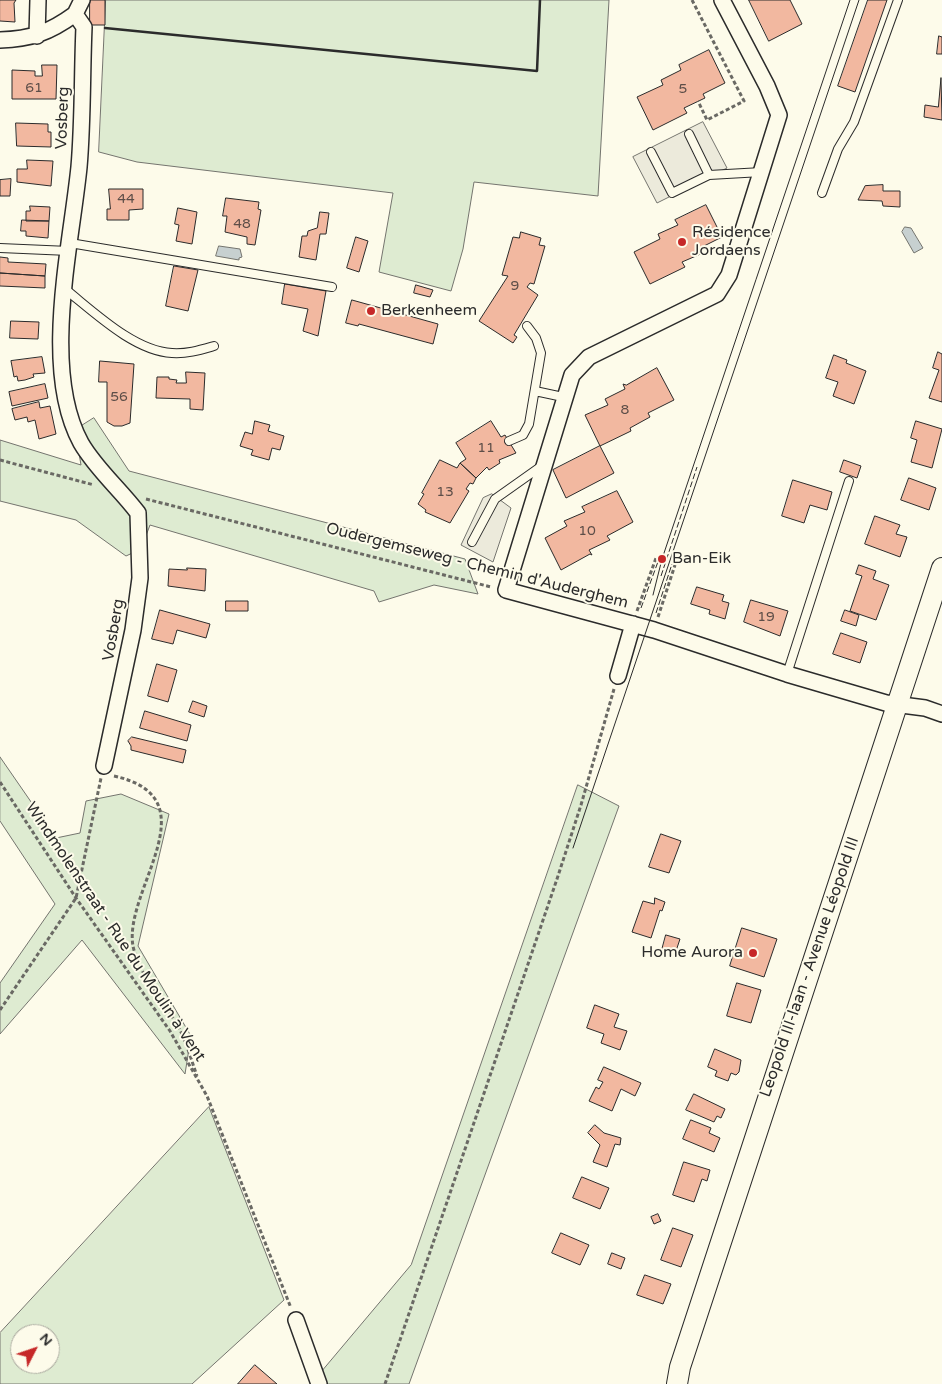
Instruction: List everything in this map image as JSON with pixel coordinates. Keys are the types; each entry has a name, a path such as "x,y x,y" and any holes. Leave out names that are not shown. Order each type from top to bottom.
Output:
{"street":[{"path":"37,36 38,0"},
{"path":"0,40 25,39 37,36 58,26 74,14 82,0"},
{"path":"506,590 563,397 572,375 588,356 717,294 729,275 779,115 767,86 722,0"},
{"name":"Vosberg","path":"74,14 84,27 79,164 60,354 63,387 69,412 81,442 102,472 123,493 138,513 140,578 133,630 103,770"},
{"name":"Leopold III-laan - Avenue Léopold III","path":"679,1376 779,1059 899,704 942,568"},
{"name":"Oudergemseweg - Chemin d'Auderghem","path":"506,590 654,630 787,674 886,703 899,704 942,714"},
{"path":"618,676 633,624"},
{"path":"296,1320 320,1384"}],"lane":[{"path":"822,193 838,149 854,122 898,0"},
{"path":"688,134 709,175"},
{"path":"651,152 672,193 709,175 762,172"},
{"path":"0,248 70,247 332,287"},
{"path":"65,289 114,329 144,346 171,353 189,353 214,346"},
{"path":"510,441 523,435 529,424 541,353 536,338 528,326"},
{"path":"535,390 563,397"},
{"path":"472,542 495,499 543,465"},
{"path":"787,674 849,481"}],"path":[{"path":"692,0 744,101 707,120 698,102"},
{"path":"0,460 95,486"},
{"name":"Oudergemseweg - Chemin d'Auderghem","path":"123,493 506,590"},
{"path":"633,624 656,558"},
{"path":"654,630 675,565"},
{"path":"385,1384 557,879 581,805 618,676"},
{"path":"0,1010 76,898 103,770 149,791 159,803 162,819 148,880 135,921 133,946 143,969 179,1028 201,1085"},
{"name":"Windmolenstraat - Rue du Moulin à Vent","path":"0,782 76,898 170,1031 201,1085 217,1119 296,1320"}],"green space":[{"path":"106,0 609,0 598,196 474,182 463,249 451,291 379,272 393,193 137,162 99,152"},
{"path":"94,418 129,471 465,559 478,594 434,585 379,602 374,591 150,525 141,549 126,556 76,520 0,501 0,440 81,465 75,430"},
{"path":"0,757 56,838 80,833 86,801 121,794 169,814 138,946 191,1036 185,1074 82,940 0,1034 0,983 55,904 0,821"},
{"path":"578,785 619,806 409,1384 325,1384 321,1372 411,1265"},
{"path":"209,1107 284,1300 192,1384 0,1384 0,1333"}],"shaded area":[{"path":"703,122 727,168 657,203 633,157"},
{"path":"905,227 911,228 923,248 914,253 902,232"},
{"path":"219,246 240,249 242,257 239,260 216,256"},
{"path":"492,494 511,508 493,562 461,545 483,498"}],"building":[{"path":"0,0 16,0 14,3 15,22 0,21"},
{"path":"90,0 105,0 105,25 90,25"},
{"path":"749,0 790,0 802,24 769,41"},
{"path":"868,0 887,0 855,92 838,86"},
{"path":"939,36 942,37 942,54 937,54"},
{"path":"709,50 725,83 703,94 705,98 684,108 687,113 653,130 637,97 663,85 661,80 681,70 679,65"},
{"path":"42,65 57,65 56,99 12,99 12,70 35,71 35,76 42,76"},
{"path":"941,78 942,120 924,117 925,105 938,107"},
{"path":"16,123 48,124 48,132 51,132 51,147 17,146"},
{"path":"27,160 53,161 51,186 17,182 17,169 27,169"},
{"path":"11,179 10,196 0,196 0,180"},
{"path":"883,185 883,191 900,191 900,207 883,206 882,201 858,200 865,186"},
{"path":"109,189 143,189 143,209 129,210 129,220 107,220 107,209 110,209"},
{"path":"226,198 259,202 258,209 261,210 255,245 247,244 247,237 225,232 227,216 223,216"},
{"name":"Résidence Jordaens","path":"706,205 722,237 700,248 703,253 682,262 685,267 650,284 634,252 660,239 658,234 678,225 675,220"},
{"path":"30,206 50,207 49,221 26,221 26,211 30,211"},
{"path":"178,208 197,212 192,244 176,241 179,225 175,224"},
{"path":"320,212 329,213 326,234 320,234 316,260 299,257 302,236 307,236 308,231 317,228"},
{"path":"22,220 49,221 48,238 26,236 26,231 21,231"},
{"path":"521,232 541,238 539,245 545,246 534,284 530,283 527,287 538,295 514,335 517,337 513,343 479,321 508,276 502,275 513,237 519,238"},
{"path":"356,237 368,241 359,272 347,268"},
{"path":"0,257 8,258 8,262 46,264 45,276 0,273"},
{"path":"174,266 198,270 188,311 166,306"},
{"path":"0,273 45,276 45,288 0,286"},
{"path":"285,284 326,291 318,336 303,331 308,309 282,304"},
{"path":"416,285 433,290 430,297 414,293"},
{"name":"Berkenheem","path":"352,300 438,324 433,344 359,324 358,326 346,323"},
{"path":"11,321 39,322 38,339 10,338"},
{"path":"938,352 942,354 942,402 929,398 939,370 933,368"},
{"path":"834,355 847,360 846,363 866,371 854,404 833,396 838,382 826,378"},
{"path":"42,357 45,373 33,374 34,377 18,381 17,376 14,377 11,361"},
{"path":"100,361 134,364 130,423 114,426 107,422 107,382 99,382"},
{"path":"657,368 674,400 648,413 650,417 630,428 631,431 600,446 585,415 608,405 605,399 625,389 623,384 626,385"},
{"path":"186,372 205,373 203,410 190,409 190,399 156,398 157,377 169,377 169,379 177,380 176,383 186,383"},
{"path":"45,384 48,398 12,406 9,392"},
{"path":"39,402 40,408 50,406 56,434 39,439 35,420 28,422 27,417 15,420 12,409"},
{"path":"255,421 270,425 268,431 284,436 280,450 272,448 269,460 251,455 253,450 240,446 245,432 252,434"},
{"path":"491,421 501,437 505,435 516,453 499,460 500,463 489,470 487,467 476,478 460,463 466,459 456,443"},
{"path":"916,421 942,429 932,468 911,462 917,440 911,438"},
{"path":"600,446 614,473 566,498 553,470"},
{"path":"440,460 457,468 460,463 476,478 473,484 470,483 466,489 469,491 450,523 425,512 426,510 418,504"},
{"path":"844,460 861,466 857,478 840,472"},
{"path":"909,478 936,488 929,510 901,500"},
{"path":"793,480 832,492 827,510 810,505 804,523 782,516"},
{"path":"617,491 633,522 607,536 610,540 589,550 592,555 590,554 561,570 545,538 567,526 564,521 585,512 582,507"},
{"path":"875,516 900,525 896,534 907,537 900,557 865,544"},
{"path":"859,565 876,571 873,579 889,585 876,620 850,611 862,576 856,574"},
{"path":"187,568 206,569 205,591 168,586 169,569 187,570"},
{"path":"697,587 724,595 722,601 729,603 725,619 709,614 710,610 691,604"},
{"path":"751,600 788,611 780,636 744,622"},
{"path":"226,601 248,601 248,611 226,611"},
{"path":"160,610 210,624 206,638 177,630 173,644 152,639"},
{"path":"845,610 859,615 856,626 841,621"},
{"path":"841,633 867,642 860,663 833,654"},
{"path":"157,664 177,670 168,702 148,696"},
{"path":"193,701 207,706 204,717 189,712"},
{"path":"145,711 191,725 187,741 140,728"},
{"path":"132,737 186,750 183,763 131,750 128,741"},
{"path":"661,834 681,841 669,873 649,867"},
{"path":"655,898 665,902 662,911 660,910 651,938 632,932 643,901 654,904"},
{"name":"Home Aurora","path":"742,928 777,939 764,977 730,966"},
{"path":"666,935 680,939 675,954 662,950"},
{"path":"737,983 761,990 751,1023 727,1016"},
{"path":"595,1005 619,1014 614,1027 627,1031 620,1050 601,1043 604,1034 587,1028"},
{"path":"715,1049 741,1060 739,1072 736,1075 731,1073 728,1081 715,1076 717,1071 708,1067"},
{"path":"604,1067 641,1083 635,1096 621,1089 612,1111 589,1101 596,1087 599,1089 603,1082 598,1080"},
{"path":"694,1094 725,1109 721,1118 717,1116 714,1122 686,1110"},
{"path":"691,1120 711,1128 709,1133 720,1138 714,1152 683,1139"},
{"path":"595,1125 604,1133 621,1138 620,1145 615,1144 607,1167 593,1162 600,1145 588,1133"},
{"path":"684,1162 710,1170 707,1181 702,1179 694,1202 673,1195"},
{"path":"582,1177 609,1188 600,1209 573,1198"},
{"path":"658,1214 661,1221 654,1224 651,1217"},
{"path":"673,1228 693,1235 681,1267 661,1260"},
{"path":"561,1233 589,1245 580,1265 552,1253"},
{"path":"612,1253 625,1258 621,1269 608,1264"},
{"path":"645,1275 671,1284 663,1304 637,1295"},
{"path":"255,1365 277,1384 238,1384"}],"tram line":[{"path":"653,595 662,559 850,0"},
{"path":"573,848 859,0"}],"fence":[{"path":"661,576 697,467"},
{"path":"641,608 659,559"},
{"path":"656,613 672,564"}],"wall":[{"path":"105,28 537,71 540,0"}],"place":[{"name":"Résidence Jordaens","path":"682,242"},
{"name":"Berkenheem","path":"371,311"},
{"name":"Ban-Eik","path":"662,559"},
{"name":"Home Aurora","path":"753,953"}]}
